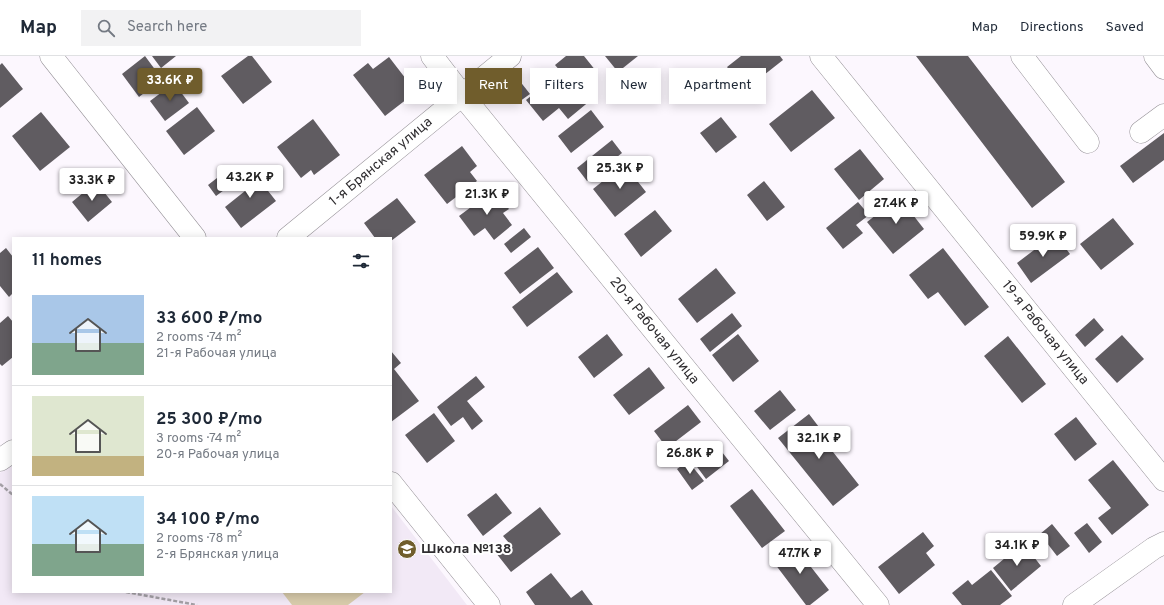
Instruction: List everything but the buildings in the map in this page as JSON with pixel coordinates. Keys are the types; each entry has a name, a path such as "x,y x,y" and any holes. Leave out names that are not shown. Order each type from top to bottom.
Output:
{"street":[{"path":"51,56 194,237"},
{"name":"20-я Рабочая улица","path":"432,56 462,95 878,605"},
{"name":"1-я Брянская улица","path":"289,237 510,56"},
{"name":"19-я Рабочая улица","path":"821,56 1164,480"},
{"path":"1022,56 1088,142"},
{"path":"1155,56 1164,68"},
{"path":"1141,132 1164,115"},
{"path":"0,460 12,452"},
{"path":"392,484 489,605"},
{"path":"1074,605 1154,548 1164,543"}],"path":[{"path":"0,484 12,494"},
{"path":"131,593 197,605"}],"shaded area":[{"name":"Школа №138","path":"12,463 12,593 392,593 392,507 467,605 0,605 0,473"},
{"path":"283,593 364,593 348,605 292,605"}],"place":[{"name":"Школа №138","path":"407,549"}]}
